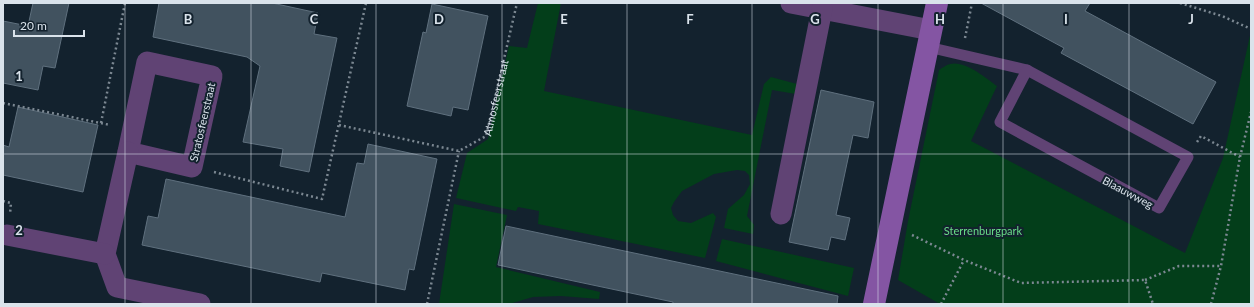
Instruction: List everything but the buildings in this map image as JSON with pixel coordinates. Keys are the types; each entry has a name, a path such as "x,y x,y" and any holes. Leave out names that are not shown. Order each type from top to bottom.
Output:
{"street":[{"path":"791,3 822,9 930,38"},
{"path":"874,304 937,3"},
{"path":"781,214 822,9"},
{"name":"Stratosfeerstraat","path":"105,254 147,62 212,76 192,167 128,152"},
{"path":"7,235 105,254 117,287 200,304"}],"lane":[{"path":"930,38 961,54 1027,70 1188,157"},
{"name":"Blaauwweg","path":"1027,70 1000,122 1014,130 1159,208 1188,157"}],"path":[{"path":"101,123 125,3"},
{"path":"192,167 322,199 366,3"},
{"name":"Atmosfeerstraat","path":"459,151 486,136 517,3"},
{"path":"961,54 972,3"},
{"path":"1180,3 1222,16 1251,29"},
{"path":"3,103 133,129"},
{"path":"1211,304 1221,266 1240,157 1251,112"},
{"path":"339,125 459,151 427,304"},
{"path":"1188,157 1201,136 1240,157"},
{"path":"890,225 964,260 1021,284 1145,280 1179,266 1221,266"},
{"path":"941,304 964,260"},
{"path":"1145,280 1153,304"}],"green space":[{"path":"538,3 561,3 544,91 752,135 764,84 771,77 797,84 796,94 772,90 747,216 754,225 753,234 724,228 728,209 744,195 750,184 749,175 745,171 737,170 714,174 682,191 671,208 673,215 678,221 691,223 713,213 716,217 705,258 538,224 539,211 518,207 516,211 456,198 467,153 488,139 509,46 527,48"},
{"name":"Sterrenburgpark","path":"1251,31 1251,304 940,304 898,280 908,221 939,70 950,64 956,63 975,70 997,86 971,141 1185,253 1223,158"},
{"path":"454,204 507,215 496,267 600,292 599,299 561,296 533,297 509,304 439,304"},
{"path":"722,239 854,268 848,296 716,261"}]}
